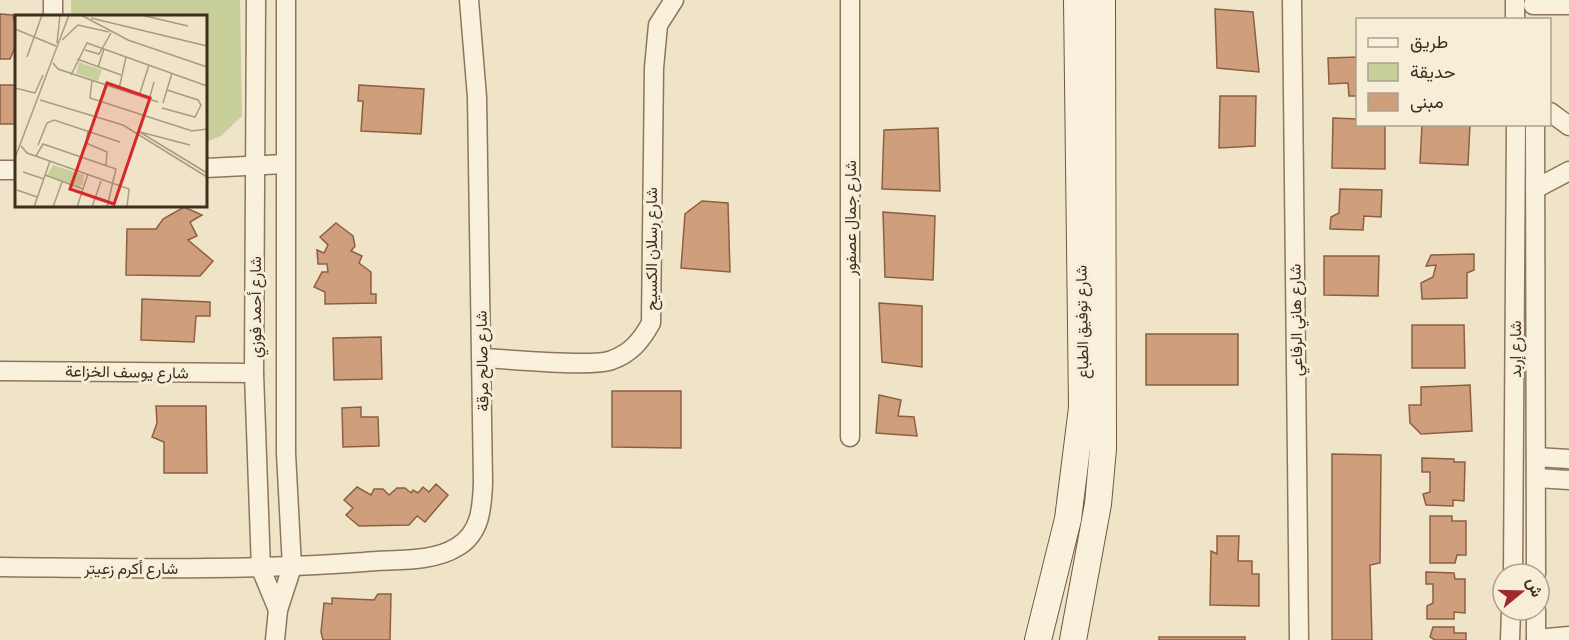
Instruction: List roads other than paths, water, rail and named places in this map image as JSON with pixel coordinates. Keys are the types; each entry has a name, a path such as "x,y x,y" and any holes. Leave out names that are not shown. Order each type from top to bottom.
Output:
{"street":[{"name":"شارع أحمد فوزي","path":"256,0 254,373 261,569 278,610"},
{"name":"شارع أحمد فوزي","path":"275,640 278,610 292,567 286,453 286,0"},
{"name":"شارع صالح مرقة","path":"261,569 427,557 457,548 470,537 481,517 482,358 477,98 470,0"},
{"name":"شارع رسلان الكسيح","path":"482,358 610,361 630,351 642,339 651,323 651,179 658,25 674,0"},
{"name":"شارع جمال عصفور","path":"850,0 850,437"},
{"name":"شارع توفيق الطباع","path":"1038,640 1068,519 1082,408 1077,0"},
{"name":"شارع توفيق الطباع","path":"1073,640 1098,504 1104,449 1102,0"},
{"name":"شارع هاني الرفاعي","path":"1292,0 1299,640"},
{"path":"1515,0 1515,18"},
{"path":"1533,8 1569,5"},
{"path":"1551,113 1569,126"},
{"name":"شارع إربد","path":"1513,562 1516,126"},
{"name":"شارع إربد","path":"1535,126 1536,562"},
{"path":"207,168 285,164"},
{"path":"1535,189 1569,171"},
{"name":"شارع يوسف الخزاعة","path":"0,371 254,373"},
{"path":"1536,457 1569,459"},
{"path":"1537,478 1569,480"},
{"name":"شارع أكرم زعيتر","path":"0,567 261,569"},
{"path":"1510,640 1511,622"},
{"path":"1536,622 1536,639 1569,636"}]}
